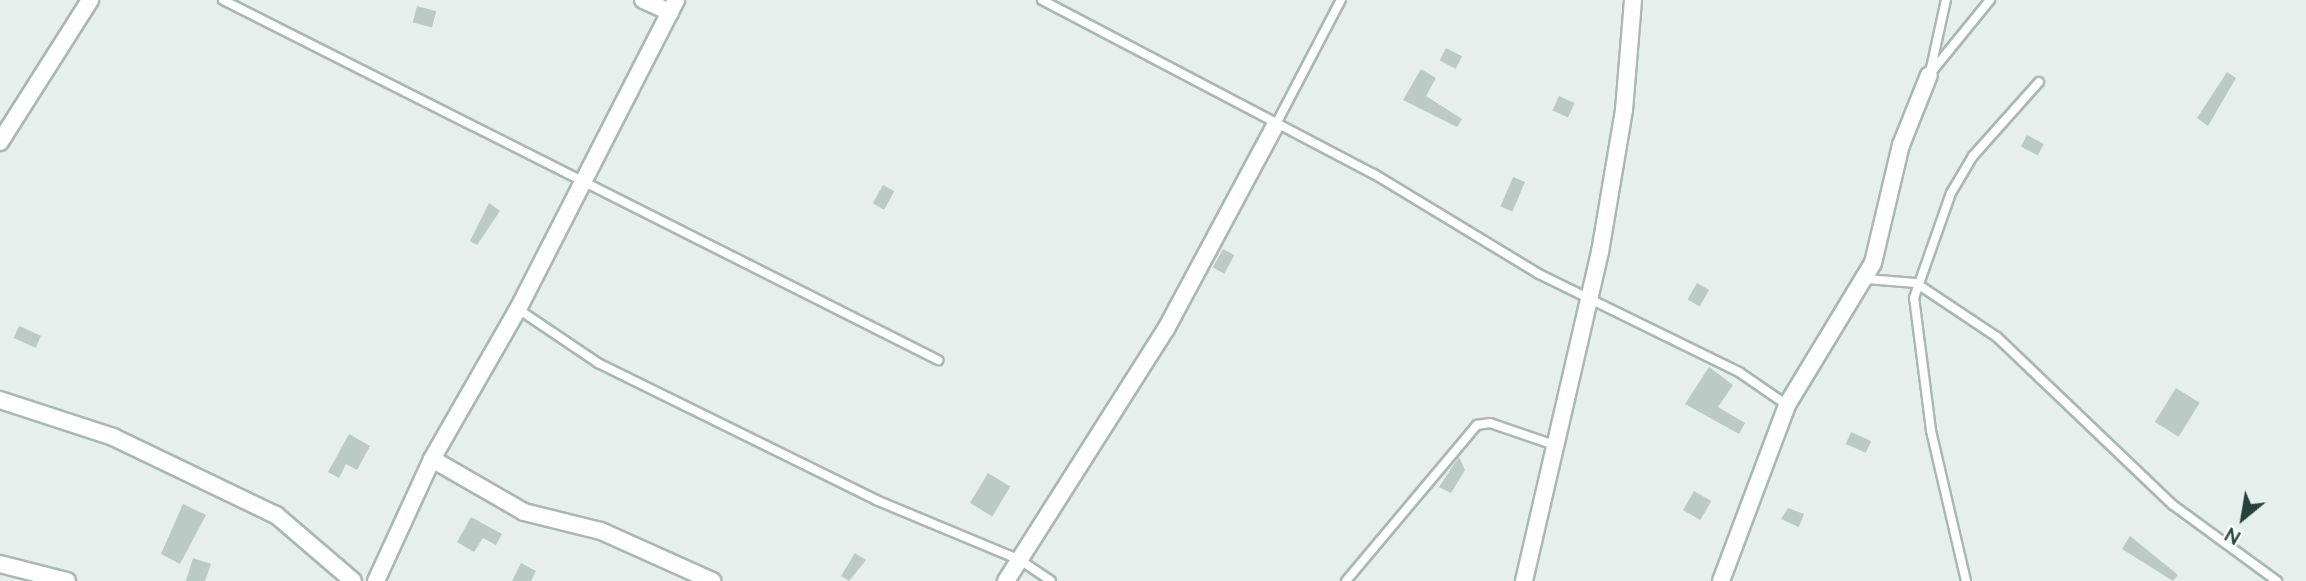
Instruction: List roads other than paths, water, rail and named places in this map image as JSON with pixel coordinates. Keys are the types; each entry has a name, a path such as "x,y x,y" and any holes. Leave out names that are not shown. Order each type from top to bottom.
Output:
{"street":[{"path":"0,142 90,0"},
{"path":"376,581 432,459 518,309 673,6 643,0"},
{"path":"1524,581 1560,446 1591,295 1624,110 1633,0"},
{"path":"1721,581 1787,405 1866,279 1901,145 1929,75"},
{"path":"1006,581 1166,329 1275,126"},
{"path":"0,400 113,437 276,515 353,581"},
{"path":"432,459 524,512 601,531 712,581"},
{"path":"0,564 67,581"}],"lane":[{"path":"223,0 586,179 938,360"},
{"path":"1042,0 1128,41 1275,126 1374,174 1539,274 1591,295 1762,384 1787,405"},
{"path":"1275,126 1340,0"},
{"path":"1929,75 1946,0"},
{"path":"1929,75 1990,0"},
{"path":"1966,581 1931,430 1916,283 1973,156 2039,82"},
{"path":"1866,279 1916,283 1997,337 2173,505 2277,581"},
{"path":"518,309 598,363 750,439 1020,560 1051,581"},
{"path":"1346,581 1477,425 1490,423 1560,446"}]}
